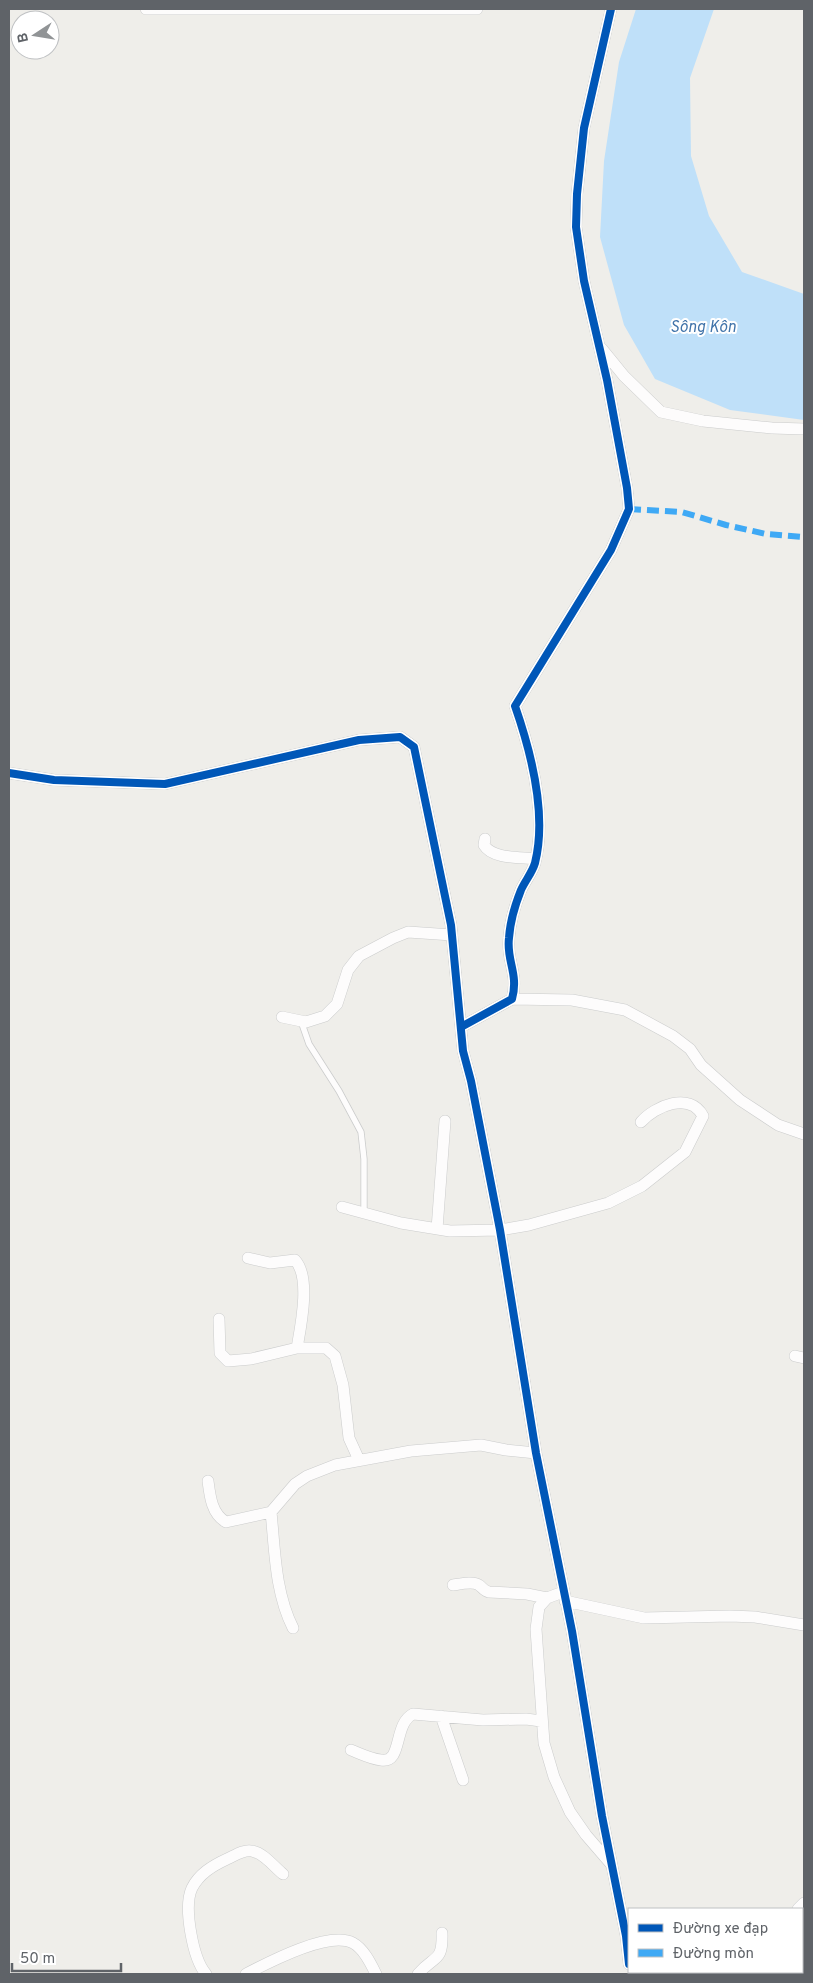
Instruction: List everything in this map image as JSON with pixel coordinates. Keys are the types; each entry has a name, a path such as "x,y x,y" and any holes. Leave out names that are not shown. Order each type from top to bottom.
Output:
{"street":[{"path":"146,9 477,9"},
{"path":"512,999 516,985 508,941 521,890 534,866 540,837 540,816 523,729 515,706 611,550 629,508 627,488 600,346 584,281 576,227 576,194 584,128 611,9"},
{"path":"600,346 624,376 661,412 703,421 772,428 804,429"},
{"path":"9,773 54,780 164,784 359,740 400,737 414,747 452,935 464,1051 500,1230 536,1453 551,1518 564,1597 572,1631 602,1816 628,1955"},
{"path":"485,839 484,845 487,851 495,854 536,859"},
{"path":"282,1017 306,1022 325,1016 337,1004 348,970 359,956 408,932 452,935"},
{"path":"461,1028 512,999 572,1000 624,1010 678,1040 690,1050 701,1065 740,1100 778,1125 804,1134"},
{"path":"342,1207 401,1223 450,1231 500,1230 528,1225 608,1203 642,1186 685,1152 703,1116 699,1108 693,1105 672,1102 647,1115 641,1122"},
{"path":"437,1229 445,1121"},
{"path":"248,1258 270,1263 295,1260 301,1266 304,1289 297,1348"},
{"path":"219,1319 220,1353 228,1360 252,1359 297,1348 326,1348 335,1356 343,1386 349,1438 359,1460"},
{"path":"208,1481 211,1499 218,1517 226,1522 271,1512 295,1484 307,1476 335,1465 411,1450 481,1445 536,1453"},
{"path":"271,1512 277,1580 282,1600 293,1628"},
{"path":"453,1585 474,1584 489,1592 527,1594 547,1598 564,1597 644,1618 730,1616 754,1617 804,1624"},
{"path":"547,1598 540,1608 536,1629 541,1721 544,1742 554,1777 570,1812 612,1866"},
{"path":"351,1750 381,1760 392,1758 396,1752 401,1727 409,1716 413,1714 483,1720 526,1719 541,1721"},
{"path":"441,1716 462,1780"},
{"path":"206,1974 201,1968 192,1938 189,1909 191,1890 202,1874 215,1864 252,1850 263,1856 283,1874"},
{"path":"418,1974 440,1955 442,1933"},
{"path":"246,1974 297,1949 341,1941 352,1942 361,1950 376,1974"}],"lane":[{"path":"301,1020 309,1044 339,1091 361,1132 364,1159 364,1213"}],"water":[{"name":"Sông Kôn","path":"636,9 714,9 690,78 691,156 709,216 742,272 804,294 804,420 730,410 655,379 624,325 600,237 604,161 619,62"}],"marked path":[{"path":"629,509 682,512 766,534 804,537"}],"cycle path":[{"path":"461,1027 512,999 514,990 509,953 510,926 521,890 535,863 539,825 536,784 532,763 515,706 611,550 629,509 627,488 607,380 584,281 576,227 577,194 584,128 611,9"},
{"path":"9,773 54,780 165,784 359,740 400,737 414,747 451,925 463,1051 471,1081 500,1230 536,1453 572,1631 602,1816 628,1955"}]}
